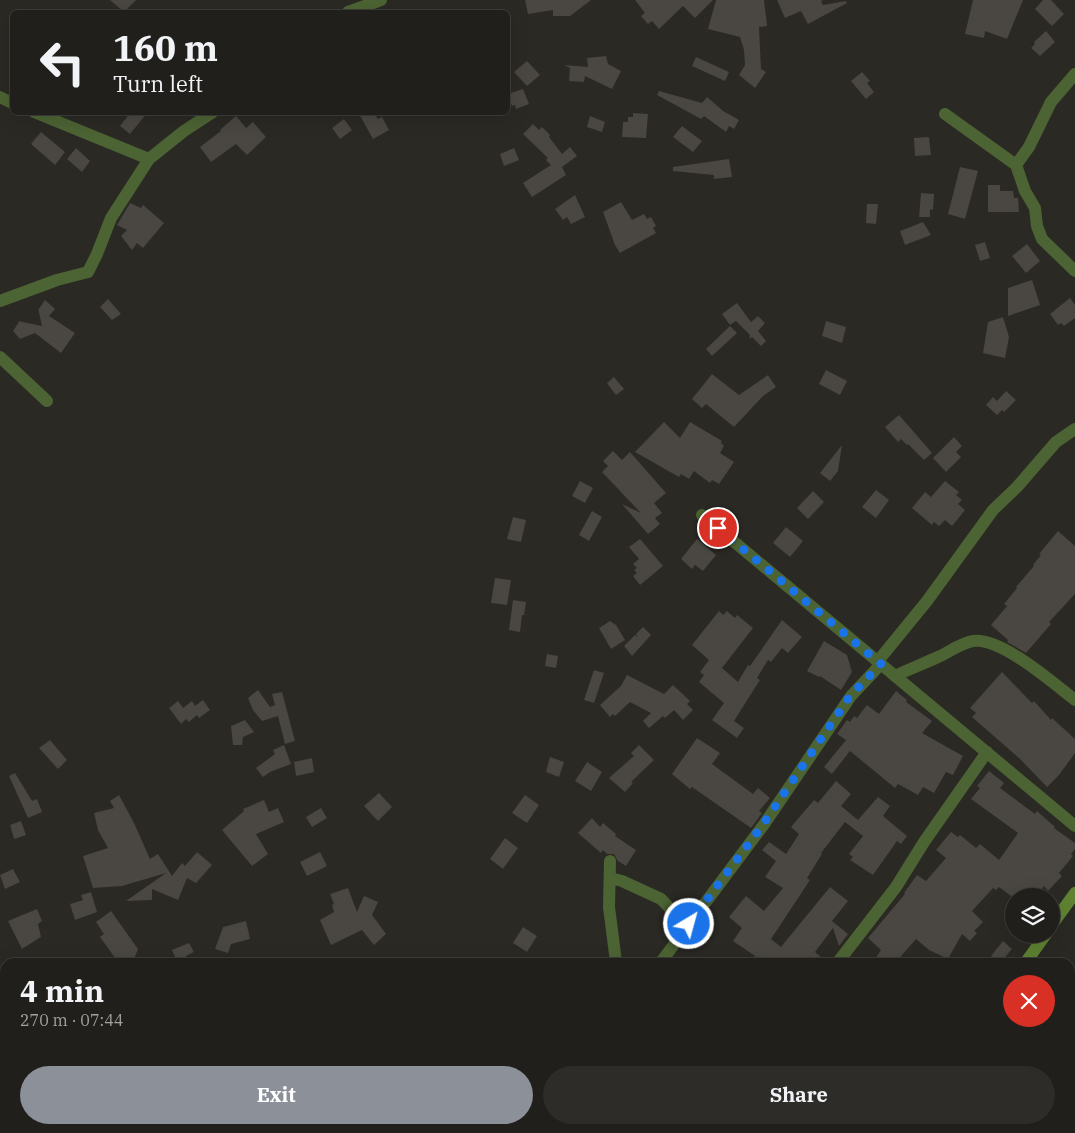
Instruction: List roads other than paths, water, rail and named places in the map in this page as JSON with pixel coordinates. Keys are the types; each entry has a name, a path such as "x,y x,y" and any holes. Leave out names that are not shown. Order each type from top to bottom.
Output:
{"street":[{"path":"354,10 381,0"},
{"path":"1016,165 1029,147 1051,102 1075,74"},
{"path":"945,114 1016,165 1025,191 1035,208 1037,226 1042,239 1075,271"},
{"path":"41,115 149,159"},
{"path":"0,301 57,280 88,272 111,218 149,159 184,131 208,115"},
{"path":"0,357 47,401"},
{"path":"664,958 764,823 850,696 879,663 927,601 992,510 1017,487 1056,442 1075,429"},
{"path":"702,515 1075,826"},
{"path":"895,676 973,641 982,642 994,644 1009,651 1075,700"},
{"path":"841,958 896,886 924,842 987,752"},
{"path":"610,861 609,907 615,958"},
{"path":"610,878 622,881 661,899 678,917 689,924"},
{"path":"1060,914 1075,893"},
{"path":"1029,958 1040,943"}]}
